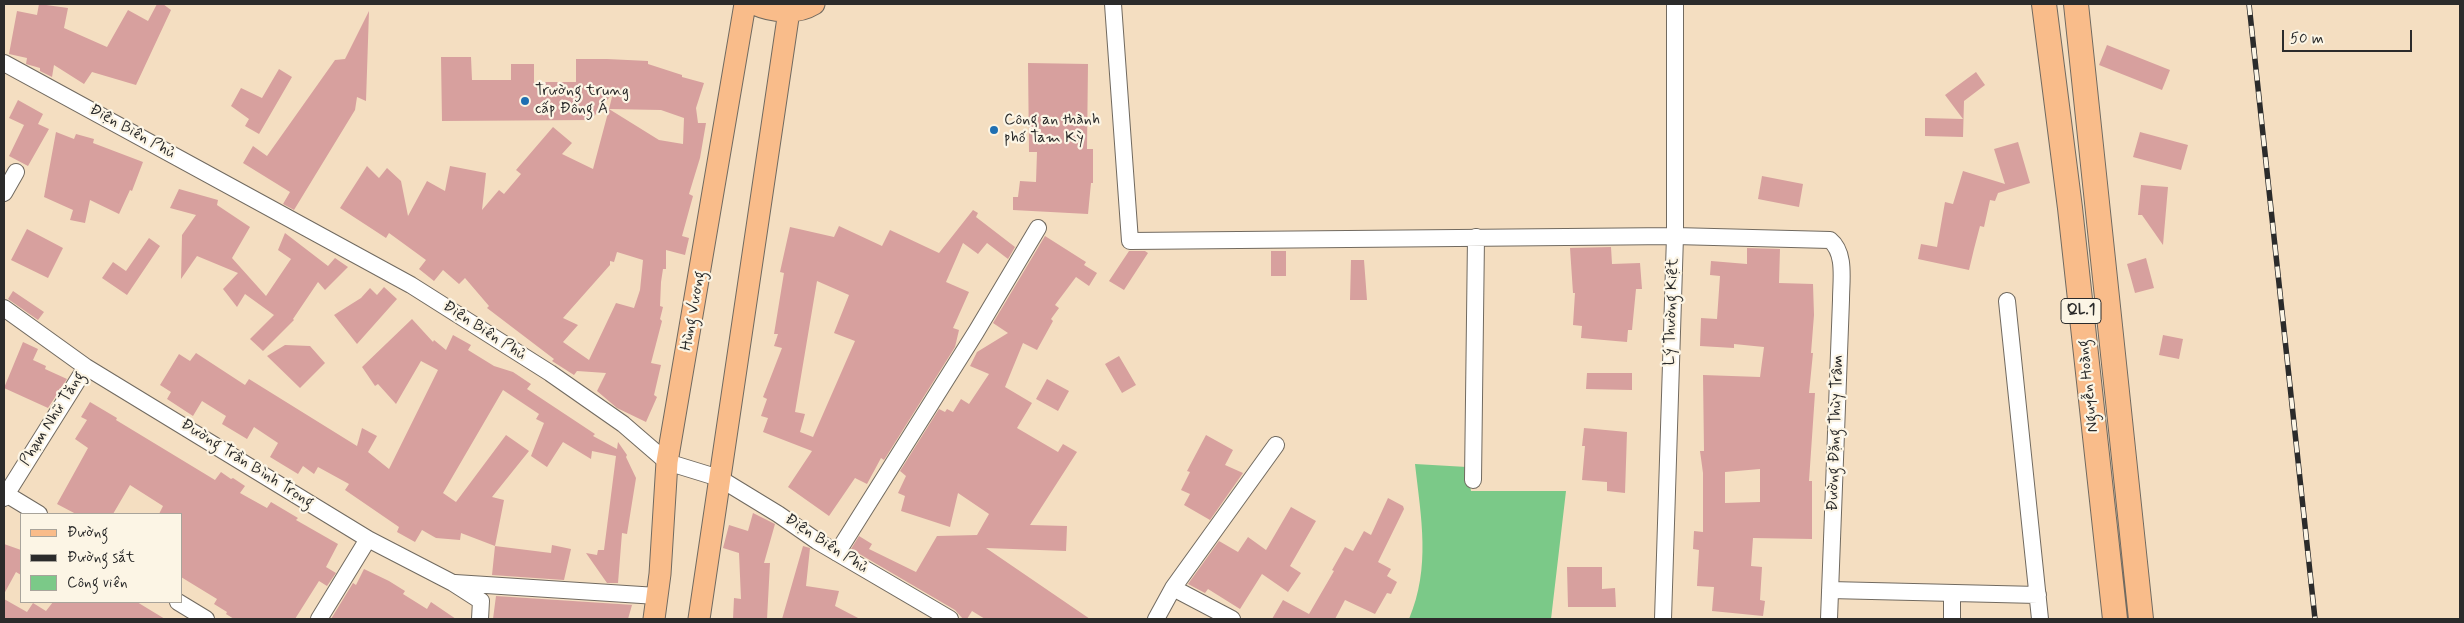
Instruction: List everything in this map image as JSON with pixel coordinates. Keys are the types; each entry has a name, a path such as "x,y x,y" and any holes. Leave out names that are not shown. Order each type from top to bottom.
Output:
{"highway":[{"name":"Nguyễn Hoàng","path":"2044,4 2070,208 2115,619"},
{"name":"Nguyễn Hoàng","path":"2076,4 2142,619"}],"main road":[{"name":"Hùng Vương","path":"654,619 667,462 745,4"},
{"path":"754,4 766,9 789,11 814,4"},
{"path":"699,619 789,11"}],"street":[{"path":"1113,4 1130,241 1675,236"},
{"name":"Lý Thường Kiệt","path":"1663,619 1675,236 1675,4"},
{"name":"Điện Biên Phủ","path":"4,63 411,284 607,413 667,462 719,478 837,553 950,619"},
{"path":"4,193 16,172"},
{"path":"837,553 976,332 1038,228"},
{"name":"Đường Đặng Thùy Trâm","path":"1675,236 1830,240 1838,246 1841,259 1841,300 1829,619"},
{"path":"1473,480 1476,237"},
{"path":"2007,301 2040,619"},
{"name":"Đường Trần Bình Trọng","path":"4,308 86,366 368,539 453,582 482,602 480,619"},
{"name":"Phạm Nhữ Tăng","path":"5,496 86,366"},
{"path":"1156,619 1173,588 1276,445"},
{"path":"5,496 37,513"},
{"path":"319,619 368,539"},
{"path":"453,582 657,596"},
{"path":"1173,588 1232,619"},
{"path":"1830,590 2038,595"},
{"path":"1952,593 1952,619"},
{"path":"180,603 206,619"}],"green space":[{"path":"1415,464 1467,467 1471,491 1566,491 1551,619 1409,619 1416,600 1422,561 1422,523"}],"building":[{"path":"39,4 68,8 64,28 107,47 128,10 148,21 157,4 163,4 171,10 136,85 92,72 84,84 54,65 52,77 40,71 40,68 26,64 27,58 9,54 17,11 37,15"},
{"path":"369,11 366,101 357,97 355,110 294,210 283,204 290,192 243,163 253,146 267,156 335,60 345,59"},
{"path":"2107,45 2170,70 2162,90 2099,65"},
{"path":"441,57 471,57 472,80 511,80 511,64 534,64 534,82 576,82 576,59 607,59 648,61 648,64 704,83 696,108 698,123 706,123 700,158 689,194 693,196 682,236 689,238 685,255 666,250 666,269 663,269 661,282 660,306 663,307 660,319 662,321 651,363 661,365 654,395 657,397 646,422 617,408 597,391 606,373 577,371 574,375 552,361 554,359 487,308 489,306 465,278 459,284 443,270 434,281 419,269 426,260 389,233 386,238 340,208 367,166 379,178 387,168 401,181 408,216 427,181 445,191 450,166 486,173 482,210 499,190 504,194 521,174 516,170 553,127 572,143 562,154 593,169 613,93 591,120 442,121","holes":["609,109 661,110 684,118 683,144 659,140","617,252 643,260 640,290 634,308 616,303 589,360 563,342 578,325 563,318 610,265 610,261 614,262"]},
{"path":"1028,63 1088,64 1087,149 1093,149 1093,183 1091,183 1088,214 1013,210 1013,197 1018,197 1020,181 1036,182 1037,152 1029,152"},
{"path":"279,69 292,77 259,134 245,126 249,119 231,106 241,88 262,98"},
{"path":"1976,72 1985,85 1964,101 1963,137 1925,136 1925,118 1963,119 1945,95"},
{"path":"18,100 43,114 38,124 49,129 28,166 9,156 24,125 9,118"},
{"path":"56,132 74,139 76,134 94,139 93,143 143,162 132,191 130,190 119,214 90,200 85,223 70,220 73,210 44,197"},
{"path":"2140,132 2188,145 2181,170 2133,157"},
{"path":"2018,142 2030,183 1998,193 1995,201 1990,200 1984,227 1980,226 1969,270 1918,259 1921,244 1937,247 1945,202 1953,204 1963,171 2005,184 1994,149"},
{"path":"1762,176 1803,184 1799,207 1758,199"},
{"path":"2141,185 2168,187 2163,245 2142,215 2138,215"},
{"path":"179,189 218,200 217,205 250,227 232,258 266,296 291,259 278,250 285,233 328,266 335,258 348,267 325,290 318,282 294,320 263,351 250,339 274,315 245,294 237,307 223,289 238,273 197,256 181,279 182,235 196,215 170,208"},
{"path":"973,210 978,213 976,217 1015,247 1008,259 987,243 978,254 963,243 946,282 969,292 953,328 959,330 955,347 884,460 881,458 867,484 855,478 829,516 788,487 812,451 763,432 768,418 761,416 767,399 763,397 782,348 774,346 778,334 774,334 784,273 780,272 790,227 834,237 839,226 882,246 890,230 939,253","holes":["817,281 849,295 834,333 855,341 813,437 800,432 805,414 795,412"]},
{"path":"27,229 63,248 48,278 11,260"},
{"path":"1045,236 1086,262 1084,265 1097,273 1089,286 1076,277 1055,305 1059,308 1051,319 1053,321 1037,350 1023,343 1005,387 1032,403 1017,428 1058,452 1063,444 1077,452 1030,525 1067,526 1066,551 986,548 1090,619 985,619 972,611 967,619 963,619 955,610 851,549 859,536 872,544 869,549 916,572 937,536 977,535 989,514 958,493 950,527 901,511 905,496 898,493 906,476 900,471 939,409 945,412 947,409 953,412 961,399 969,404 989,374 970,366 977,352 1008,333 993,323"},
{"path":"149,238 160,246 127,295 102,278 113,262 126,271"},
{"path":"1611,247 1612,264 1640,263 1642,289 1636,289 1632,330 1628,330 1627,342 1581,338 1582,326 1573,325 1575,293 1573,293 1570,248"},
{"path":"1747,248 1780,249 1779,283 1813,284 1814,315 1811,353 1813,353 1809,393 1815,393 1809,481 1812,481 1812,539 1753,538 1751,566 1762,567 1760,600 1765,601 1763,616 1712,611 1714,587 1697,586 1699,550 1693,549 1694,531 1703,532 1703,473 1700,451 1704,451 1703,375 1760,377 1764,347 1734,344 1734,348 1700,346 1701,318 1717,319 1720,276 1710,275 1711,261 1747,264","holes":["1760,469 1760,502 1725,503 1725,472"]},
{"path":"1129,251 1145,251 1148,253 1124,290 1109,281"},
{"path":"1271,251 1286,251 1286,276 1271,276"},
{"path":"2146,258 2154,288 2135,293 2127,264"},
{"path":"1351,260 1364,260 1367,300 1350,300"},
{"path":"384,287 397,299 357,344 334,315 361,298 370,288 377,295"},
{"path":"13,291 44,312 38,320 8,299"},
{"path":"412,319 433,342 434,340 446,350 453,335 471,345 468,350 494,366 513,372 531,384 527,389 595,434 593,436 617,449 618,442 627,455 626,457 636,478 627,534 622,533 618,583 607,583 586,553 597,555 598,550 604,550 616,456 592,451 591,459 563,442 547,467 531,456 544,423 536,419 539,414 503,390 443,493 456,502 506,435 529,451 492,497 504,500 495,546 461,533 460,540 436,538 422,530 415,542 397,532 399,527 345,490 349,484 318,467 314,474 303,466 298,474 270,457 278,443 254,427 247,439 222,424 226,416 202,401 193,416 167,399 171,392 160,385 179,354 190,361 196,353 245,385 249,379 357,446 362,428 377,436 368,452 389,469 438,370 421,361 396,404 378,384 375,386 362,367"},
{"path":"2163,335 2183,339 2179,359 2159,355"},
{"path":"23,342 38,349 33,360 46,366 45,369 67,379 48,408 4,388"},
{"path":"285,345 310,346 325,363 300,388 267,356"},
{"path":"1119,356 1136,385 1122,393 1105,364"},
{"path":"1587,373 1632,373 1632,390 1586,389"},
{"path":"1047,379 1069,391 1058,411 1036,399"},
{"path":"90,402 117,418 116,420 215,480 221,472 231,479 233,478 245,486 240,493 267,508 271,502 298,518 296,520 338,544 326,567 336,573 327,586 319,581 295,619 234,619 214,604 217,599 182,578 182,513 160,513 163,506 130,485 114,513 74,513 57,504 88,448 75,439 87,420 81,417"},
{"path":"1584,428 1627,432 1625,493 1607,491 1607,482 1582,480 1585,446 1582,446"},
{"path":"1206,435 1233,450 1225,465 1243,473 1210,520 1184,505 1190,494 1181,490 1190,472 1187,471"},
{"path":"1388,498 1403,506 1404,509 1378,562 1391,569 1387,576 1397,582 1391,594 1387,593 1375,614 1345,600 1335,619 1272,619 1283,600 1309,614 1334,571 1332,570 1345,547 1353,551 1364,531 1371,535"},
{"path":"1291,507 1316,521 1290,566 1301,573 1288,592 1262,574 1240,609 1208,589 1205,593 1188,584 1219,541 1238,552 1248,537 1266,550"},
{"path":"753,513 775,524 764,563 770,563 767,619 733,619 734,598 741,599 739,553 723,548 729,525 748,531"},
{"path":"4,544 20,550 20,574 16,572 4,594"},
{"path":"552,545 571,549 564,580 492,575 495,546 551,553"},
{"path":"803,546 810,548 806,586 839,591 835,606 860,619 782,619"},
{"path":"1567,567 1602,567 1602,589 1615,588 1616,607 1568,607"},
{"path":"364,569 405,591 403,594 427,609 431,602 456,619 331,619 353,583 356,585"},
{"path":"496,596 634,605 632,605 628,619 493,619"},
{"path":"4,599 27,612 33,603 46,611 52,603 139,603 165,619 4,619"}],"railway":[{"path":"2249,4 2315,619"}],"place":[{"name":"Trường trung cấp Đông Á","path":"525,101"},
{"name":"Công an thành phố Tam Kỳ","path":"994,130"}]}
